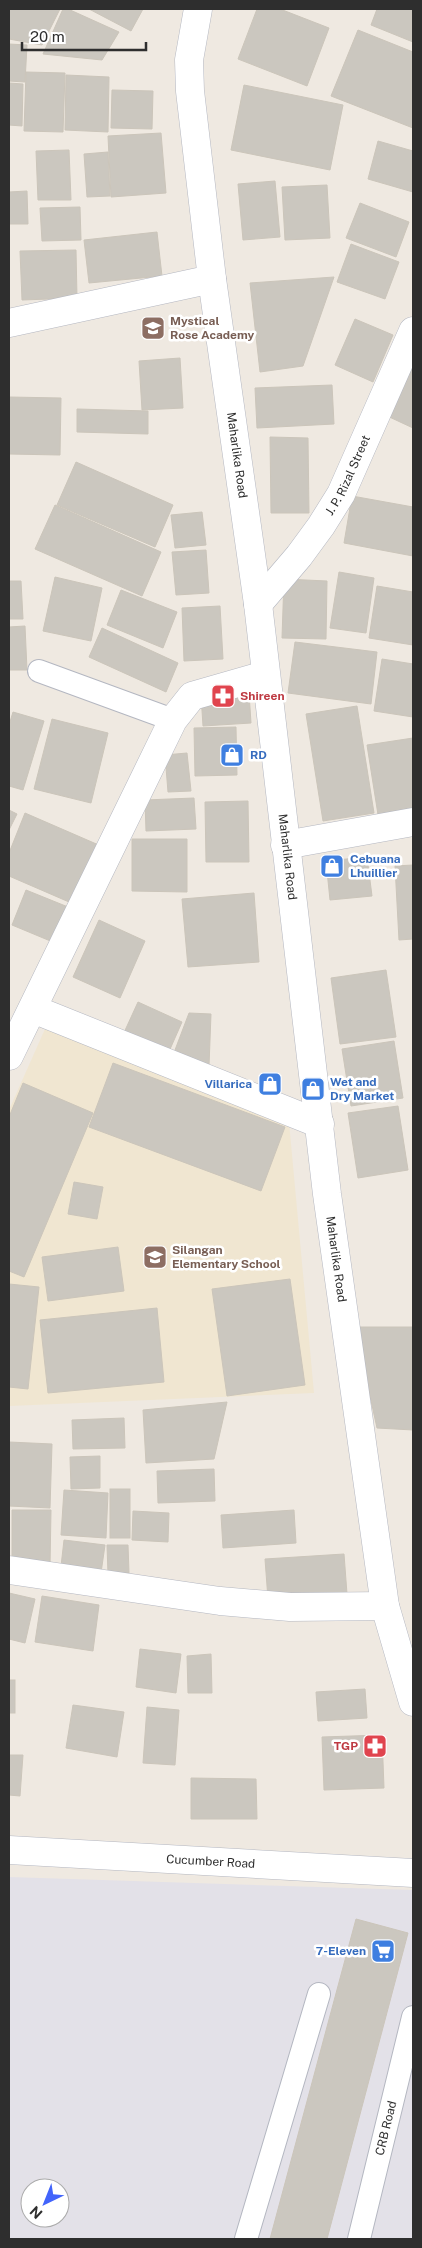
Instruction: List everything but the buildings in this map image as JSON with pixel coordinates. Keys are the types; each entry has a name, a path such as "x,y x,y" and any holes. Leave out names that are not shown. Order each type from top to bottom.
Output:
{"street":[{"name":"Maharlika Road","path":"198,9 189,54 190,91 212,279 258,604 285,845 320,1124 384,1606 413,1702"},
{"path":"9,323 212,279"},
{"name":"J. P. Rizal Street","path":"258,604 305,548 341,494 413,331"},
{"path":"9,1056 172,720 192,696 265,676"},
{"path":"285,845 413,822"},
{"path":"33,1009 320,1124"},
{"path":"9,1570 220,1601 290,1607 384,1606"},
{"name":"Cucumber Road","path":"9,1850 413,1873"}],"lane":[{"path":"39,671 172,720"},
{"path":"246,2239 319,1994"},
{"name":"CRB Road","path":"359,2239 413,2016"}],"shaded area":[{"name":"Silangan Elementary School","path":"45,1029 289,1122 314,1393 9,1406 9,1110"},
{"path":"9,1877 413,1890 413,2239 9,2239"}],"place":[{"name":"Mystical Rose Academy","path":"153,328"},
{"name":"Shireen","path":"223,696"},
{"name":"RD","path":"232,755"},
{"name":"Cebuana Lhuillier","path":"332,866"},
{"name":"Villarica","path":"270,1084"},
{"name":"Wet and Dry Market","path":"313,1089"},
{"name":"Silangan Elementary School","path":"155,1257"},
{"name":"TGP","path":"375,1746"},
{"name":"7-Eleven","path":"383,1951"}]}
